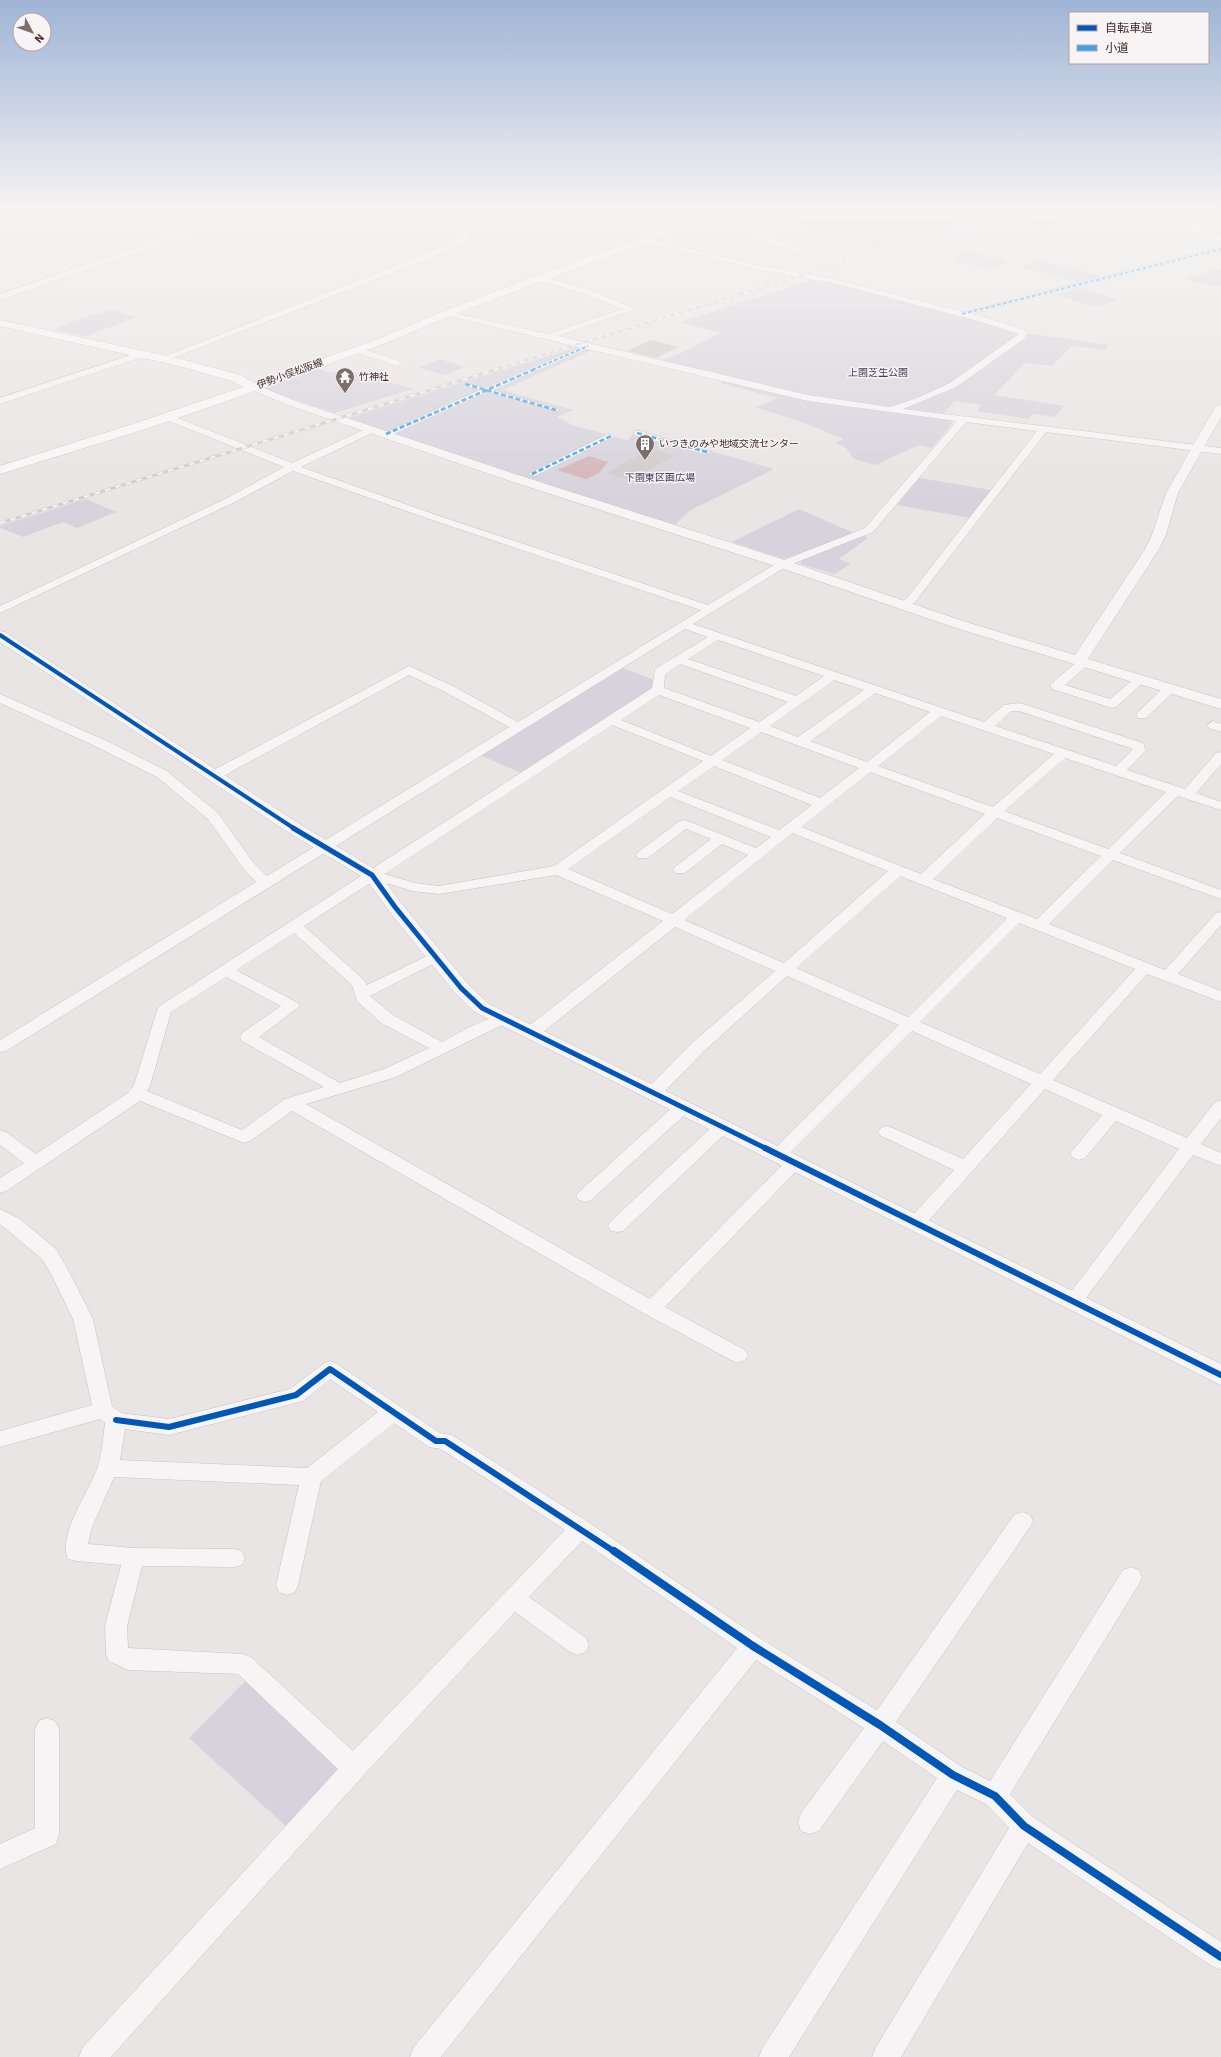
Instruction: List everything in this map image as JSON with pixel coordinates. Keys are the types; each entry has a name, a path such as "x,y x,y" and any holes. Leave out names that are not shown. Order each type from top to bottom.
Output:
{"main road":[{"name":"伊勢小俣松阪線","path":"0,470 167,417 254,387 357,350 472,304"},
{"path":"0,323 162,358 232,377 254,387"}],"street":[{"path":"162,358 303,304"},
{"path":"549,337 631,309 618,304"},
{"path":"890,410 920,400 953,385 1021,337 1023,334 1022,331 923,304"},
{"path":"962,314 1002,304"},
{"path":"448,313 787,394 890,410 1221,451"},
{"path":"386,434 588,346"},
{"path":"357,350 397,362"},
{"path":"0,401 143,354"},
{"path":"465,384 556,410"},
{"path":"254,387 283,400 373,429 514,478 783,564 985,632 1221,704"},
{"path":"1140,680 1112,704 1056,686 1082,662 1152,549 1159,535 1172,493 1221,407"},
{"path":"167,417 292,467 446,523 536,551 709,609"},
{"path":"0,1047 783,564 869,530 964,419"},
{"path":"0,610 232,500 292,467 373,429"},
{"path":"904,605 916,594 1044,429"},
{"path":"637,433 707,452"},
{"path":"532,474 611,436"},
{"path":"684,625 1221,806"},
{"path":"0,635 323,847 372,875 392,879 425,890 439,890 558,870 712,760 828,680 832,674"},
{"path":"658,690 659,672 717,636"},
{"path":"679,660 797,701"},
{"path":"213,776 409,670 449,689 518,727"},
{"path":"801,741 874,689"},
{"path":"1142,715 1169,689"},
{"path":"0,1187 136,1093 142,1086 164,1010 658,690"},
{"path":"658,690 1221,895"},
{"path":"0,698 102,744 162,774 213,816 247,864 266,883"},
{"path":"986,727 1008,708 1020,707 1138,746 1140,750 1117,772"},
{"path":"532,1032 940,711"},
{"path":"610,720 712,760 717,764 822,804"},
{"path":"922,880 994,813 1063,753"},
{"path":"1039,926 1111,855 1221,756"},
{"path":"669,792 922,880 1221,997"},
{"path":"643,855 685,824 760,854"},
{"path":"680,870 721,838"},
{"path":"558,870 1221,1160"},
{"path":"654,1092 698,1048 897,871"},
{"path":"372,875 395,907 473,1001 506,1020 654,1092 1221,1375"},
{"path":"1168,976 1221,916"},
{"path":"652,1309 786,1159 911,1024 1017,917"},
{"path":"294,925 359,983 363,993 363,998 387,1019 441,1048"},
{"path":"363,993 436,957"},
{"path":"916,1223 1145,967"},
{"path":"224,970 292,1006 248,1037 328,1082 337,1090"},
{"path":"136,1093 244,1137 291,1103 390,1073 496,1022 506,1020"},
{"path":"291,1103 652,1309 738,1355"},
{"path":"1073,1301 1221,1106"},
{"path":"585,1196 683,1107"},
{"path":"1079,1154 1113,1113"},
{"path":"616,1226 722,1127"},
{"path":"887,1132 966,1168"},
{"path":"0,1136 36,1163"},
{"path":"0,1215 14,1224 49,1254 60,1273 83,1319 109,1415 108,1468 81,1527 76,1552 134,1557 234,1558"},
{"path":"0,1439 109,1415 169,1427 296,1394 330,1369 436,1441 445,1441 580,1528 753,1646 880,1725 953,1775 995,1796 1024,1826 1221,1957"},
{"path":"287,1584 311,1477 393,1412"},
{"path":"108,1468 311,1477"},
{"path":"810,1822 880,1725 1022,1521"},
{"path":"93,2057 354,1768 580,1528"},
{"path":"134,1557 116,1626 117,1654 128,1660 243,1664 354,1768"},
{"path":"995,1796 1132,1577"},
{"path":"514,1599 578,1645"},
{"path":"424,2057 753,1646"},
{"path":"0,1857 47,1835 47,1729"},
{"path":"772,2057 953,1775"},
{"path":"886,2057 1024,1826"}],"green space":[{"name":"上園芝生公園","path":"737,304 919,304 1019,332 1109,345 1105,350 1072,346 1052,366 1025,363 994,395 1064,406 1055,417 1033,414 1028,419 977,411 982,405 955,401 942,415 951,420 952,424 932,448 919,445 875,465 854,459 846,448 836,443 843,439 807,424 755,407 778,398 720,383 733,378 660,360 677,355 720,333 681,322"},
{"path":"1086,304 1106,304 1096,307"},
{"path":"112,310 137,317 86,336 54,330 81,318"},
{"name":"下園東区画広場","path":"580,346 595,349 503,390 573,410 557,417 575,426 627,440 638,430 774,469 689,511 675,525 529,480 348,418"},
{"path":"440,359 465,367 445,375 419,368"},
{"path":"316,368 331,373 344,369 413,389 334,413 266,390 267,386"},
{"path":"919,478 992,490 970,518 897,505"},
{"path":"86,499 116,512 77,528 63,522 23,537 0,528 0,526"},
{"path":"799,509 854,533 784,559 732,542"},
{"path":"864,536 868,538 839,559 851,564 834,574 801,564 801,561 805,559"},
{"path":"623,668 652,679 653,688 521,773 480,755"},
{"path":"245,1681 342,1772 289,1829 189,1738"}],"shaded area":[{"path":"589,456 608,462 599,473 586,479 557,470"}],"building":[{"path":"651,340 679,347 656,358 627,351"},
{"name":"いつきのみや地域交流センター","path":"651,449 675,456 629,480 607,473 617,468 615,467"}],"railway":[{"path":"494,370 708,304"},
{"path":"0,523 498,369"}],"marked path":[{"path":"962,314 1002,304"},
{"path":"386,434 588,346"},
{"path":"465,384 556,410"},
{"path":"637,433 707,452"},
{"path":"532,474 611,436"}],"cycle path":[{"path":"0,635 292,827 372,875 395,907 461,988 482,1008 1221,1375"},
{"path":"116,1420 169,1427 296,1395 330,1369 436,1441 445,1441 580,1528 753,1646 880,1725 953,1775 995,1796 1024,1826 1221,1957"}],"place":[{"name":"竹神社","path":"345,394"},
{"name":"いつきのみや地域交流センター","path":"645,461"}]}
